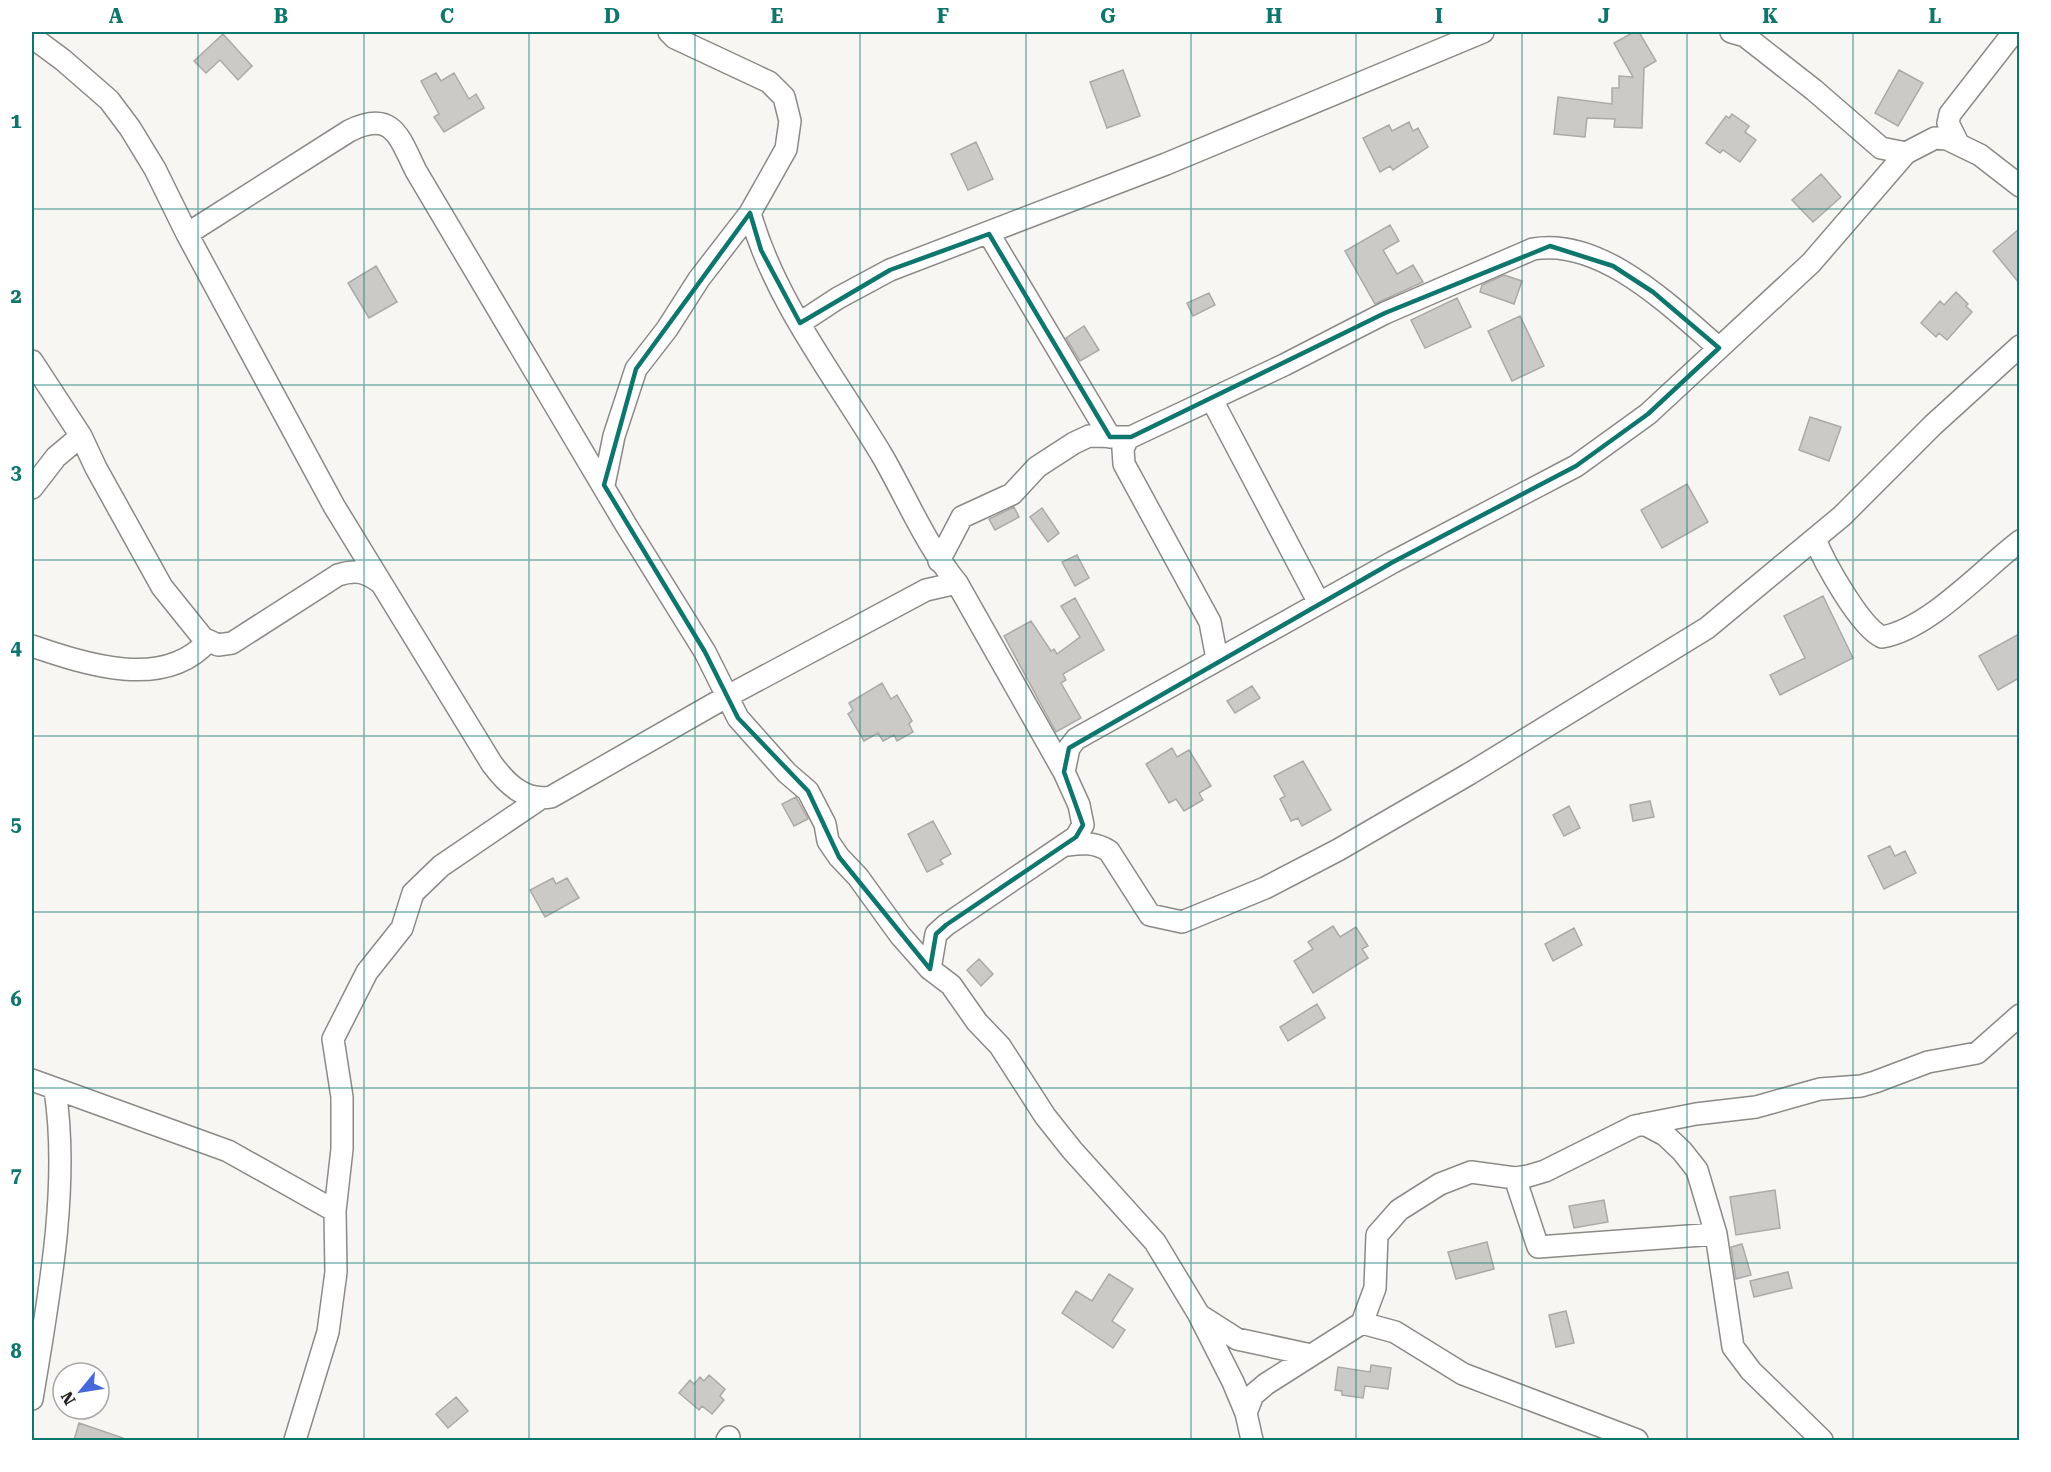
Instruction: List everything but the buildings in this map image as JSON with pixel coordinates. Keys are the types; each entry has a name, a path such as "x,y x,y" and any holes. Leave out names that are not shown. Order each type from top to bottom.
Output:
{"street":[{"path":"603,485 614,436 636,369 667,329 699,279 750,213 786,149 790,121 784,97 769,82 675,38 669,32"},
{"path":"800,323 838,298 891,270 1166,164 1483,32"},
{"path":"1731,32 1745,36 1881,148 1906,153"},
{"path":"1958,143 1948,123 1950,114 2014,32"},
{"path":"32,37 63,60 109,100 155,169 187,234 310,462 492,764 506,781 521,793 538,800"},
{"path":"187,234 349,131 364,124 381,122 390,126 399,136 416,171 705,652 738,718 808,791 825,824 828,841 839,857 858,877 905,941 930,969 951,985 977,1023 1000,1046 1046,1116 1072,1150 1155,1242 1198,1313 1246,1413 1252,1440"},
{"path":"1064,772 1069,748 1076,739 1319,603 1576,466 1648,414 1811,263 1906,153 1935,138 1958,143 1980,155 2019,186"},
{"path":"750,213 760,250 800,323 883,458 939,561 957,583 1064,772 1079,805 1083,825 1076,837 973,906 936,934 930,969"},
{"path":"989,234 1119,438 1124,464 1210,622 1217,659"},
{"path":"939,561 962,517 1012,494 1037,467 1074,443 1089,436 1119,438 1212,400 1385,313 1533,249 1550,246 1569,248 1613,266 1653,292 1719,348"},
{"path":"1067,845 1090,843 1109,851 1150,915 1182,922 1265,888 1338,850 1479,768 1707,628 1842,516 1933,425 2019,346"},
{"path":"32,361 81,436 96,468 162,587 189,622 208,641 218,645 232,643 338,575 353,570 368,574 384,585"},
{"path":"1212,400 1319,603"},
{"path":"32,488 56,457 81,436"},
{"path":"1815,539 1820,553 1856,612 1872,632 1882,637 1912,626 1958,593 2019,541"},
{"path":"295,1440 328,1332 336,1272 334,1211 342,1149 342,1097 333,1039 367,972 402,928 413,893 441,866 538,800 551,797 726,697 926,590 957,583"},
{"path":"32,646 64,657 132,670 154,669 189,657 208,641"},
{"path":"1246,1413 1253,1395 1362,1323 1375,1288 1377,1235 1399,1210 1440,1184 1470,1172 1515,1178 1545,1171 1601,1142 1644,1124 1696,1114 1756,1107 1820,1089 1861,1086 1928,1062 1956,1059 1977,1053 2019,1015"},
{"path":"32,1080 228,1151 334,1211"},
{"path":"32,1399 51,1288 61,1140 55,1090"},
{"path":"1644,1124 1665,1135 1697,1170 1716,1234 1733,1347 1751,1371 1822,1440"},
{"path":"1515,1178 1538,1247 1716,1234"},
{"path":"1198,1313 1237,1339 1311,1355"},
{"path":"1362,1323 1395,1332 1463,1374 1638,1440"}],"highlighted area":[{"path":"750,213 761,250 800,323 890,270 989,234 1110,437 1131,437 1385,313 1550,246 1613,266 1653,292 1719,348 1648,414 1576,466 1393,562 1069,748 1064,772 1083,825 1076,837 936,934 930,969 839,857 808,791 738,718 705,652 604,485 636,369"}]}
